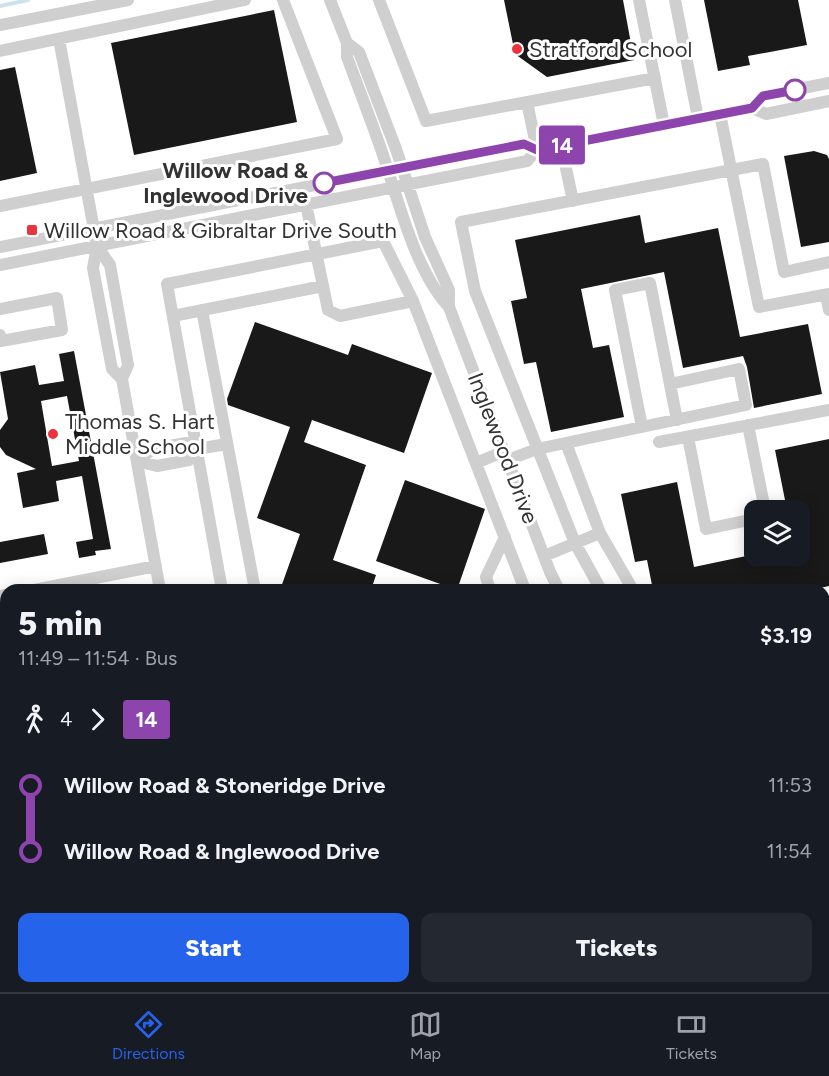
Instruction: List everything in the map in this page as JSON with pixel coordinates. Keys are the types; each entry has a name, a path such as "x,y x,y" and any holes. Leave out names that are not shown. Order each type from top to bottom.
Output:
{"street":[{"path":"0,25 128,0"},
{"path":"0,51 244,0"},
{"path":"0,206 337,139 284,0"},
{"name":"Inglewood Drive","path":"330,0 346,43 347,57 413,242 439,297 449,307"},
{"path":"379,0 426,121 655,78"},
{"path":"639,0 664,125"},
{"path":"675,0 698,118"},
{"path":"59,39 97,246 93,268 112,369 122,379 159,584"},
{"name":"Inglewood Drive","path":"346,43 359,52 402,167 425,237 449,290 449,307 556,584"},
{"path":"752,108 763,96 829,83"},
{"path":"0,265 527,160 537,150 561,145 752,108 766,114 829,101"},
{"path":"527,102 537,150"},
{"path":"720,114 759,307 827,294 829,310"},
{"path":"0,247 524,144 537,150"},
{"path":"561,145 573,201"},
{"path":"598,584 575,543 475,291 460,222 763,164 784,272 829,262"},
{"path":"306,204 328,310 340,316 413,301"},
{"path":"221,584 167,284 383,241 413,301 523,584"},
{"path":"642,427 615,290 650,283 677,420"},
{"path":"173,316 323,286"},
{"path":"0,309 57,298 62,330 1,341 0,335"},
{"path":"202,310 254,584"},
{"path":"476,463 746,405 739,369 670,384"},
{"path":"659,442 829,410"},
{"path":"748,425 763,500"},
{"path":"688,437 706,529 744,521"},
{"path":"137,461 153,448 186,443 197,449 227,444"},
{"path":"566,443 600,532 630,584"},
{"path":"137,461 157,466 189,460 197,449"},
{"path":"544,556 600,532"},
{"path":"488,584 486,577 505,537"},
{"path":"66,584 156,567"}],"building":[{"path":"504,0 623,0 634,60 547,77 515,54"},
{"path":"704,0 798,0 807,45 748,56 750,65 718,71"},
{"path":"274,10 297,122 134,155 111,43"},
{"path":"15,67 37,173 0,181 0,70"},
{"path":"814,151 827,155 829,159 829,242 801,247 784,156"},
{"path":"640,215 645,243 718,228 740,337 808,324 822,394 754,408 743,356 683,368 664,272 581,289 593,348 609,345 624,417 551,432 536,362 524,364 511,301 527,298 515,240"},
{"path":"255,322 348,355 352,344 432,373 404,453 312,420 304,442 366,465 333,560 376,575 373,584 282,584 300,534 257,518 290,427 228,405 227,399"},
{"path":"74,351 111,549 95,551 96,555 79,558 76,542 93,539 82,476 56,481 59,501 23,508 17,473 36,469 6,455 0,447 0,430 8,419 0,372 35,365 39,385 64,381 59,354","holes":["67,396 79,461 52,466 41,401"]},
{"path":"829,439 829,584 652,584 647,560 635,562 621,494 677,482 694,567 744,556 744,566 810,566 810,500 785,500 775,450"},
{"path":"405,480 485,509 459,584 440,584 376,561"},
{"path":"44,534 48,554 0,563 0,542"}],"waterway":[{"path":"0,6 28,0"}],"bus line":[{"name":"14","path":"324,183 524,144 537,150 752,108 763,96 795,90"}],"place":[{"name":"Stratford School","path":"517,49"},
{"name":"Willow Road & Inglewood Drive","path":"324,183"},
{"name":"Willow Road & Gibraltar Drive South","path":"32,230"},
{"name":"Thomas S. Hart Middle School","path":"53,434"}]}
